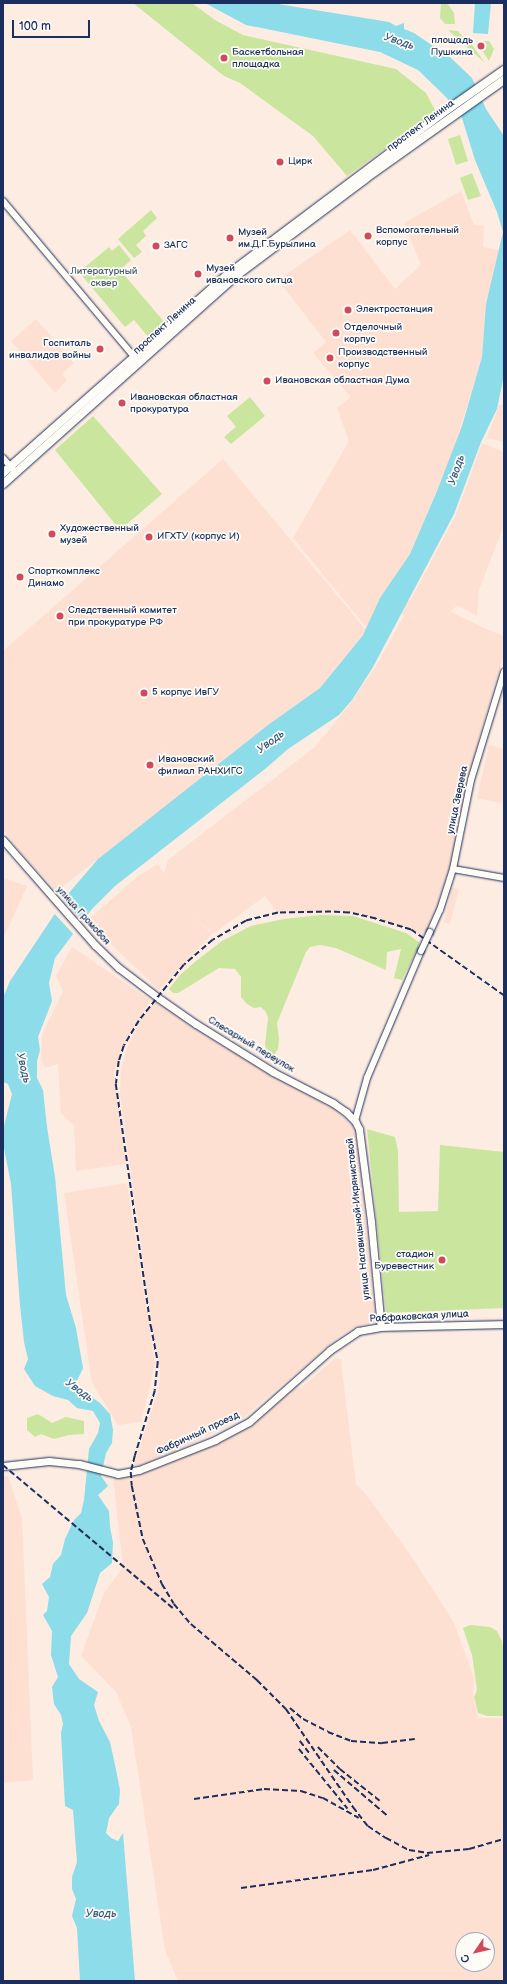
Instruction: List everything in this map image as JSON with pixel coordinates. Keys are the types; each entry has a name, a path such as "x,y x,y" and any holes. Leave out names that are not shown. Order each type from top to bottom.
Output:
{"highway":[{"name":"проспект Ленина","path":"3,484 13,470 227,275 490,84 504,70"},
{"name":"проспект Ленина","path":"490,84 504,80"},
{"name":"проспект Ленина","path":"3,473 13,470 232,280 442,118"}],"main road":[{"name":"улица Громобоя","path":"3,840 53,899 87,936 119,968 157,997"},
{"name":"Слесарный переулок","path":"157,997 273,1072 333,1103 346,1112 355,1121"},
{"name":"улица Наговицыной-Икрянистовой","path":"355,1121 359,1129 371,1222 381,1327"},
{"name":"Рабфаковская улица","path":"339,1343 358,1331 381,1327 504,1324"},
{"name":"Фабричный проезд","path":"3,1466 49,1461 79,1464 118,1474 139,1470 178,1456 232,1432 260,1413 339,1343"}],"street":[{"path":"3,201 135,358"},
{"path":"3,458 13,470"},
{"name":"улица Зверева","path":"355,1121 369,1072 440,910 453,869 471,780 504,672"},
{"path":"453,869 504,878"}],"shaded area":[{"path":"461,191 474,225 484,226 483,247 499,250 486,304 482,357 453,452 410,554 389,587 410,601 456,515 482,443 504,452 504,525 479,590 477,616 457,605 451,612 504,636 504,655 479,738 453,866 426,940 411,929 350,912 331,911 277,913 265,896 213,934 190,913 212,934 159,990 87,921 137,877 158,864 164,873 168,860 315,747 350,704 376,666 404,616 380,598 367,628 293,538 349,441 337,408 351,397 313,353 326,342 278,280 350,230 395,289 421,265 404,223"},
{"path":"36,319 74,363 62,374 67,380 55,393 11,341"},
{"path":"504,395 504,442 487,438 499,405 503,405"},
{"path":"223,459 366,630 320,688 268,725 57,891 24,856 3,830 3,651"},
{"path":"489,745 504,749 504,795 502,803 477,798"},
{"path":"3,878 27,886 3,939"},
{"path":"452,888 459,889 450,924 444,922"},
{"path":"72,947 150,1000 124,1046 114,1073 126,1164 76,1171 74,1125 61,1113 58,1064 45,1068 41,1060 42,1035 63,991 56,976"},
{"path":"156,1000 333,1107 352,1125 357,1133 376,1322 355,1327 340,1336 245,1416 182,1448 133,1468 159,1388 160,1369 152,1326 120,1094 121,1069 127,1048 140,1021"},
{"path":"127,1183 155,1364 141,1422 118,1425 92,1383 64,1193"},
{"path":"335,1358 341,1360 356,1485 364,1492 412,1557 454,1623 474,1678 473,1696 478,1718 504,1718 504,1981 178,1981 165,1950 131,1727 116,1692 81,1656 104,1593 123,1567 113,1476 137,1472 175,1460 234,1432 295,1383 301,1388"},
{"path":"3,1476 8,1476 22,1519 33,1780 3,1783"}],"green space":[{"path":"133,3 192,3 215,20 243,35 396,69 426,93 436,112 347,176 313,136 240,83 224,76"},
{"path":"441,3 447,3 454,13 455,24 445,24 440,18"},
{"path":"448,30 458,31 470,42 485,63"},
{"path":"476,41 489,41 494,49 489,61"},
{"path":"460,135 468,161 456,165 448,139"},
{"path":"472,173 481,196 468,200 460,178"},
{"path":"151,210 157,218 143,231 146,236 136,245 142,252 134,258 118,239"},
{"name":"Литературный сквер","path":"119,245 131,260 120,270 166,324 149,338 134,320 125,327 79,272 109,247 112,251"},
{"path":"250,397 265,416 231,444 224,437 236,427 227,416"},
{"path":"93,416 162,494 120,530 55,450"},
{"path":"320,915 353,916 406,933 420,943 402,980 394,978 401,949 387,952 386,970 336,948 320,945 310,947 306,952 277,1023 279,1039 278,1049 274,1055 267,1053 265,1044 268,1018 266,1012 261,1007 254,1008 247,1004 241,997 241,977 235,969 219,968 178,993 173,993 169,989 180,975 222,941 251,926 284,919"},
{"name":"стадион Буревестник","path":"367,1129 395,1137 398,1151 399,1212 438,1211 440,1145 504,1152 504,1308 386,1313"},
{"path":"38,1414 52,1423 66,1417 84,1421 84,1434 69,1435 54,1439 41,1434 35,1437 27,1430 27,1418"},
{"path":"470,1625 490,1627 497,1631 502,1641 504,1656 504,1716 487,1716 478,1713 474,1697 477,1690 472,1655 463,1628"}],"water":[{"name":"Уводь","path":"205,3 272,3 389,22 396,26 404,23 404,29 414,33 451,58 472,78 486,109 504,136 504,375 497,409 481,442 454,514 373,667 352,700 339,715 288,749 265,769 115,886 92,909 55,958 49,983 52,1001 38,1037 40,1050 37,1061 37,1078 43,1090 55,1177 66,1295 76,1328 83,1368 75,1385 100,1403 110,1414 113,1430 112,1443 106,1453 101,1476 108,1486 98,1495 109,1511 113,1543 112,1563 100,1573 87,1613 71,1636 69,1664 79,1679 98,1692 94,1705 99,1721 110,1742 114,1760 120,1790 119,1804 109,1818 106,1833 111,1838 118,1841 123,1833 135,1981 80,1981 77,1928 72,1916 76,1899 72,1889 72,1877 77,1862 73,1810 65,1806 61,1733 63,1724 61,1715 54,1704 52,1687 58,1677 51,1655 52,1631 43,1615 47,1611 49,1597 42,1584 50,1577 53,1564 61,1555 65,1539 74,1520 81,1513 84,1500 89,1449 98,1433 100,1423 93,1411 77,1408 68,1400 53,1396 35,1386 24,1369 28,1359 24,1342 20,1305 11,1184 3,1143 4,1126 12,1094 8,1084 3,1082 3,998 10,981 68,894 98,859 268,725 320,688 363,635 380,598 410,554 437,491 462,426 482,357 486,304 503,232 497,212 475,160 462,118 446,97 418,70 380,52 246,25"},
{"path":"475,3 491,3 488,34 473,33"}],"pier":[{"path":"62,899 84,922 74,935 53,912"}],"railway":[{"path":"504,996 411,930 376,919 349,913 278,913 246,921 213,940 184,965 139,1021 124,1046 119,1061 116,1084 151,1326 158,1362 155,1391 131,1472 132,1486 143,1539 162,1584 174,1604 191,1624 257,1680 286,1709 353,1807 368,1826 386,1838 409,1850 427,1853 469,1849 504,1839"},
{"path":"3,1465 175,1610"},
{"path":"290,1708 303,1719 328,1732 351,1741 382,1743 415,1739"},
{"path":"300,1741 310,1754"},
{"path":"318,1747 340,1769 380,1801"},
{"path":"299,1749 348,1809"},
{"path":"334,1770 389,1817"},
{"path":"194,1799 264,1789 301,1791 323,1798 359,1818"},
{"path":"241,1888 373,1870 429,1855"}],"place":[{"name":"площадь Пушкина","path":"481,46"},
{"name":"Баскетбольная площадка","path":"224,58"},
{"name":"Цирк","path":"280,162"},
{"name":"Вспомогательный корпус","path":"368,236"},
{"name":"Музей им.Д.Г.Бурылина","path":"230,238"},
{"name":"ЗАГС","path":"156,246"},
{"name":"Музей ивановского ситца","path":"198,274"},
{"name":"Электростанция","path":"348,310"},
{"name":"Отделочный корпус","path":"336,333"},
{"name":"Госпиталь инвалидов войны","path":"100,349"},
{"name":"Производственный корпус","path":"330,358"},
{"name":"Ивановская областная Дума","path":"267,381"},
{"name":"Ивановская областная прокуратура","path":"122,403"},
{"name":"Художественный музей","path":"52,534"},
{"name":"ИГХТУ (корпус И)","path":"149,537"},
{"name":"Спорткомплекс Динамо","path":"20,577"},
{"name":"Следственный комитет при прокуратуре РФ","path":"60,616"},
{"name":"5 корпус ИвГУ","path":"144,693"},
{"name":"Ивановский филиал РАНХИГС","path":"150,765"},
{"name":"стадион Буревестник","path":"442,1260"}]}
